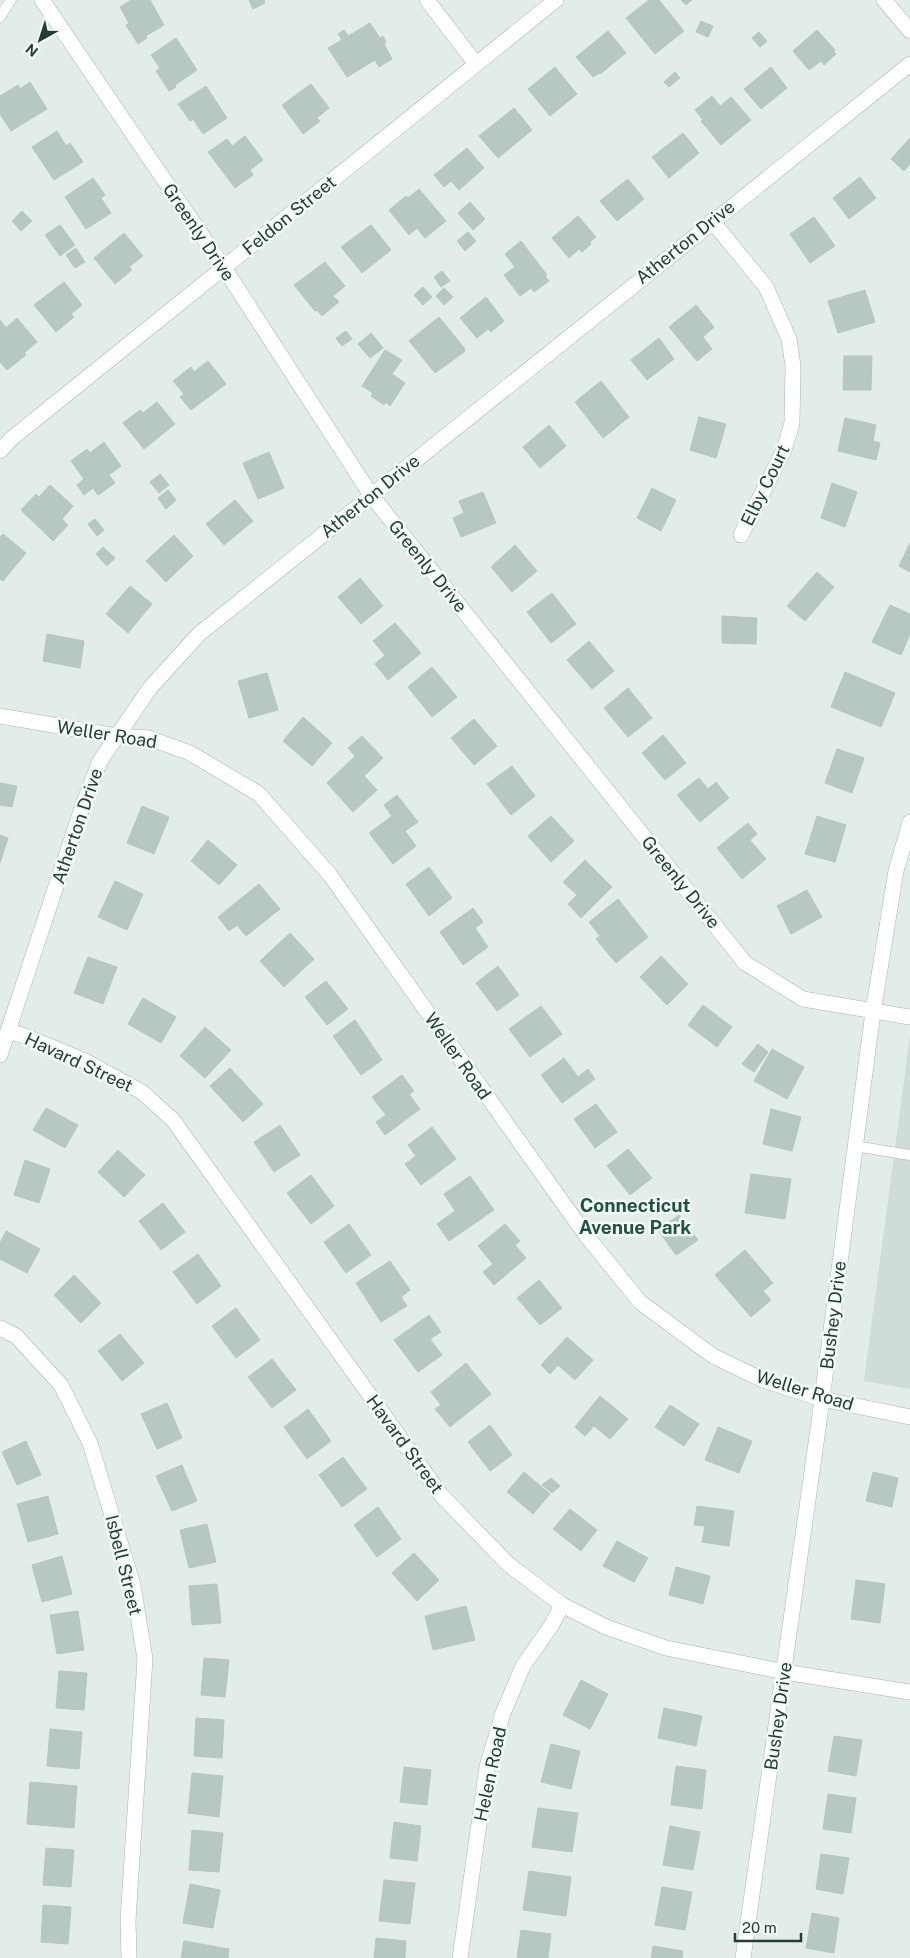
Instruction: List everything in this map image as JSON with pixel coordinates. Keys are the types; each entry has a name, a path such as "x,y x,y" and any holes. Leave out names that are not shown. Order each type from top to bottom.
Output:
{"street":[{"name":"Greenly Drive","path":"42,0 224,268 371,495 745,963 803,999 872,1012 910,1016"},
{"path":"427,0 476,64"},
{"name":"Feldon Street","path":"0,451 11,439 556,0"},
{"path":"884,0 910,31"},
{"name":"Atherton Drive","path":"0,1056 83,806 100,761 150,688 199,634 910,64"},
{"name":"Elby Court","path":"712,221 766,286 789,339 793,366 792,423 784,450 741,535"},
{"name":"Weller Road","path":"0,716 116,736 149,738 190,753 259,794 330,875 585,1234 640,1302 713,1356 763,1380 822,1399 910,1417"},
{"name":"Bushey Drive","path":"743,1958 785,1672 872,1012 896,871 910,822"},
{"name":"Havard Street","path":"8,1032 25,1036 86,1061 142,1092 173,1120 441,1495 508,1564 562,1604 606,1627 666,1648 785,1672 910,1692"},
{"name":"Isbell Street","path":"0,1328 16,1336 61,1385 90,1443 133,1586 145,1659 128,1920 128,1958"},
{"name":"Helen Road","path":"460,1958 487,1767 503,1712 522,1666 550,1626 562,1604"}],"lane":[{"path":"0,17 11,0"},
{"path":"855,1146 910,1155"}],"shaded area":[{"path":"910,1035 910,1389 864,1381"}],"building":[{"path":"131,0 150,0 164,25 146,36 147,38 138,44 126,25 129,23 120,7"},
{"path":"249,0 264,0 265,3 253,9"},
{"path":"649,0 659,0 684,31 655,54 626,18"},
{"path":"681,0 692,0 686,5"},
{"path":"701,21 713,26 708,37 696,32"},
{"path":"370,23 380,38 383,36 386,42 384,44 392,59 379,67 375,60 347,77 328,48 342,40 338,34 344,30 348,36"},
{"path":"817,30 835,50 833,51 836,54 824,65 821,61 809,70 793,51"},
{"path":"608,31 626,53 600,74 593,77 576,57"},
{"path":"759,32 767,41 760,47 752,38"},
{"path":"176,38 197,70 169,91 156,71 160,68 151,55"},
{"path":"555,67 577,94 550,116 528,89"},
{"path":"771,67 787,88 761,109 744,89"},
{"path":"675,72 680,78 669,87 664,82"},
{"path":"30,82 47,109 11,131 0,114 0,96 18,85 20,89"},
{"path":"311,84 329,108 317,118 320,121 303,134 282,105"},
{"path":"206,86 227,118 203,134 193,119 190,121 178,104"},
{"path":"712,96 720,106 731,97 751,120 721,145 701,121 703,120 695,110"},
{"path":"514,108 532,130 498,158 479,136"},
{"path":"57,131 66,146 70,143 83,162 54,180 32,147"},
{"path":"683,133 699,153 669,178 652,157"},
{"path":"245,136 263,160 250,170 253,175 235,188 208,152 227,139 232,146"},
{"path":"910,138 910,164 904,171 891,159"},
{"path":"467,148 484,168 459,190 451,181 444,187 434,175"},
{"path":"860,177 876,198 849,219 833,198"},
{"path":"93,178 105,195 101,198 111,213 86,229 65,197"},
{"path":"628,179 644,199 617,221 600,201"},
{"path":"419,189 446,221 425,238 417,228 409,235 389,210 406,196 408,198"},
{"path":"470,202 485,219 473,230 458,213"},
{"path":"22,211 32,221 21,231 12,221"},
{"path":"578,216 596,237 582,252 579,249 569,258 552,238"},
{"path":"814,217 835,246 810,263 790,234"},
{"path":"60,225 75,245 60,256 45,235"},
{"path":"371,225 391,250 362,273 341,247"},
{"path":"468,232 476,241 465,251 457,241"},
{"path":"124,233 143,256 129,267 132,270 115,284 94,258"},
{"path":"521,241 547,275 545,276 549,281 534,292 531,288 520,296 504,275 515,267 505,254"},
{"path":"76,248 85,262 75,268 66,255"},
{"path":"325,262 345,286 333,296 339,302 322,316 317,310 315,311 294,285"},
{"path":"442,271 450,281 441,287 434,277"},
{"path":"64,282 82,305 71,314 74,317 56,332 34,305"},
{"path":"423,287 432,297 423,305 414,295"},
{"path":"444,288 453,297 444,305 436,296"},
{"path":"865,290 875,322 838,333 828,301"},
{"path":"486,297 504,321 491,332 488,329 477,338 460,318"},
{"path":"696,305 714,327 703,337 712,349 697,361 669,327"},
{"path":"439,317 465,349 464,352 435,373 409,341"},
{"path":"17,318 37,342 24,353 26,355 7,370 0,362 0,320 6,328"},
{"path":"346,331 352,339 342,346 336,338"},
{"path":"371,333 383,348 370,358 358,344"},
{"path":"659,338 674,359 647,380 631,360"},
{"path":"385,350 402,360 392,374 405,383 390,406 386,402 384,405 371,396 373,393 362,386"},
{"path":"844,356 872,356 871,390 843,390"},
{"path":"208,361 226,384 191,410 180,397 184,394 173,381 191,367 194,372"},
{"path":"601,381 629,417 603,438 575,402"},
{"path":"157,402 175,424 144,449 123,423 140,410 143,413"},
{"path":"699,417 726,424 716,458 690,450"},
{"path":"845,418 876,425 873,441 880,443 876,460 838,451"},
{"path":"549,425 566,446 540,468 523,447"},
{"path":"104,442 121,466 109,475 115,483 98,495 93,488 84,495 77,485 84,479 71,461 87,449 90,453"},
{"path":"269,452 284,488 258,499 243,463"},
{"path":"160,474 169,485 159,493 150,482"},
{"path":"832,483 857,492 845,527 821,518"},
{"path":"50,485 73,506 62,519 68,525 53,541 21,510 36,494 39,497"},
{"path":"652,488 676,500 661,531 637,518"},
{"path":"168,490 176,500 166,509 158,498"},
{"path":"483,492 496,523 461,537 453,518 464,513 459,501"},
{"path":"235,500 253,521 224,545 206,524"},
{"path":"95,519 104,530 97,536 88,524"},
{"path":"3,534 26,553 3,581 0,579 0,537"},
{"path":"174,535 193,556 166,582 146,561"},
{"path":"910,543 910,572 899,566"},
{"path":"515,545 537,571 512,592 491,567"},
{"path":"103,547 115,558 107,566 96,554"},
{"path":"817,572 834,587 805,621 787,606"},
{"path":"360,578 383,606 361,624 338,597"},
{"path":"130,586 152,604 128,633 106,614"},
{"path":"552,593 576,624 551,643 527,612"},
{"path":"890,605 910,614 910,634 901,655 872,642"},
{"path":"722,616 757,618 756,644 722,643"},
{"path":"395,623 421,653 388,680 375,664 385,655 373,641"},
{"path":"47,634 84,641 80,668 43,661"},
{"path":"589,641 614,671 592,689 567,660"},
{"path":"432,667 457,697 432,717 408,687"},
{"path":"845,672 895,693 881,727 831,707"},
{"path":"267,673 278,710 249,718 238,681"},
{"path":"628,688 652,718 628,737 604,708"},
{"path":"303,717 332,743 312,766 283,741"},
{"path":"474,719 497,746 474,765 451,738"},
{"path":"663,735 686,763 665,780 642,753"},
{"path":"362,736 383,758 364,776 377,790 353,812 327,783 355,756 348,748"},
{"path":"837,749 864,758 852,793 825,783"},
{"path":"512,766 535,796 511,815 487,784"},
{"path":"699,778 708,789 716,782 729,798 700,822 677,795"},
{"path":"0,783 17,786 12,807 0,805"},
{"path":"397,795 418,822 405,831 416,846 393,864 369,833 392,816 384,805"},
{"path":"142,806 169,817 154,854 127,843"},
{"path":"551,816 574,841 551,862 528,836"},
{"path":"817,816 846,825 835,862 805,854"},
{"path":"748,823 757,834 750,840 766,859 742,879 717,848"},
{"path":"0,835 8,838 0,863"},
{"path":"208,840 237,865 219,885 191,861"},
{"path":"585,860 612,887 581,918 568,904 577,895 563,882"},
{"path":"429,867 452,898 429,916 406,884"},
{"path":"115,881 143,894 127,930 98,917"},
{"path":"259,884 280,909 246,936 237,925 229,931 218,917"},
{"path":"807,890 822,917 791,934 777,906"},
{"path":"618,899 648,937 616,963 596,939 600,936 589,922"},
{"path":"473,908 483,922 475,928 488,947 463,965 440,932"},
{"path":"290,933 314,959 284,987 260,961"},
{"path":"661,956 688,984 667,1005 640,977"},
{"path":"88,957 117,967 103,1004 74,993"},
{"path":"498,966 519,995 497,1011 476,983"},
{"path":"326,981 348,1009 327,1025 305,997"},
{"path":"143,998 176,1017 161,1043 128,1024"},
{"path":"703,1005 732,1027 717,1047 688,1025"},
{"path":"541,1006 562,1034 530,1057 509,1029"},
{"path":"355,1020 382,1060 361,1075 333,1036"},
{"path":"205,1027 231,1050 205,1078 180,1056"},
{"path":"758,1044 768,1052 754,1072 742,1064"},
{"path":"772,1049 804,1067 787,1099 754,1081"},
{"path":"564,1058 578,1077 588,1069 595,1079 562,1103 541,1075"},
{"path":"230,1068 263,1104 243,1122 210,1086"},
{"path":"402,1075 414,1091 409,1094 420,1109 385,1135 376,1122 386,1115 372,1097"},
{"path":"596,1104 617,1132 595,1148 574,1119"},
{"path":"46,1108 78,1125 65,1148 33,1130"},
{"path":"771,1109 801,1117 792,1151 763,1144"},
{"path":"280,1125 300,1155 274,1172 254,1142"},
{"path":"432,1127 456,1159 421,1185 405,1164 416,1156 408,1145"},
{"path":"628,1149 652,1178 630,1195 607,1166"},
{"path":"118,1150 145,1175 124,1197 98,1172"},
{"path":"25,1160 50,1169 39,1203 14,1195"},
{"path":"751,1174 791,1179 785,1219 745,1213"},
{"path":"311,1175 334,1206 311,1224 287,1193"},
{"path":"470,1176 494,1210 449,1241 437,1224 455,1211 444,1194"},
{"path":"163,1203 185,1232 161,1250 139,1221"},
{"path":"679,1215 698,1240 676,1255 658,1230"},
{"path":"349,1224 371,1255 346,1273 324,1242"},
{"path":"505,1224 520,1241 515,1245 526,1258 494,1285 483,1272 493,1264 478,1246"},
{"path":"6,1231 40,1249 27,1273 0,1259 0,1243"},
{"path":"745,1250 773,1283 763,1291 771,1300 751,1317 715,1275"},
{"path":"198,1254 221,1286 197,1304 173,1272"},
{"path":"390,1261 410,1290 401,1297 407,1306 381,1322 356,1283"},
{"path":"74,1275 101,1303 81,1323 54,1295"},
{"path":"539,1280 562,1308 540,1325 517,1298"},
{"path":"236,1308 260,1340 236,1358 212,1326"},
{"path":"429,1315 441,1332 430,1339 442,1355 418,1372 394,1340"},
{"path":"120,1334 144,1363 122,1381 98,1351"},
{"path":"567,1337 593,1360 575,1380 558,1365 550,1374 541,1365"},
{"path":"272,1359 296,1390 272,1408 248,1377"},
{"path":"466,1363 491,1394 450,1427 435,1409 441,1405 431,1392"},
{"path":"600,1396 628,1419 610,1439 594,1426 585,1436 575,1427"},
{"path":"167,1403 182,1438 157,1449 141,1414"},
{"path":"670,1405 699,1424 684,1446 655,1427"},
{"path":"308,1409 331,1441 307,1459 284,1427"},
{"path":"490,1425 512,1455 490,1471 468,1442"},
{"path":"718,1427 752,1441 739,1473 705,1460"},
{"path":"26,1441 41,1475 17,1485 2,1452"},
{"path":"343,1457 367,1489 342,1507 319,1475"},
{"path":"182,1465 197,1501 172,1511 156,1476"},
{"path":"524,1472 550,1494 533,1514 507,1492"},
{"path":"873,1472 898,1478 892,1507 866,1501"},
{"path":"551,1478 560,1486 552,1493 542,1485"},
{"path":"48,1496 58,1534 28,1542 17,1504"},
{"path":"697,1506 734,1511 729,1546 702,1542 705,1526 694,1525"},
{"path":"378,1507 401,1539 377,1557 354,1525"},
{"path":"570,1509 597,1530 581,1551 553,1529"},
{"path":"207,1524 216,1562 189,1568 180,1530"},
{"path":"617,1541 648,1558 634,1582 603,1566"},
{"path":"414,1553 439,1580 417,1601 392,1573"},
{"path":"62,1556 72,1594 42,1602 32,1565"},
{"path":"676,1567 710,1576 703,1604 669,1595"},
{"path":"856,1580 885,1584 880,1623 851,1619"},
{"path":"217,1584 221,1623 192,1625 189,1586"},
{"path":"466,1606 475,1640 433,1650 425,1616"},
{"path":"78,1611 84,1650 57,1654 50,1615"},
{"path":"204,1658 229,1660 225,1697 201,1695"},
{"path":"59,1671 87,1673 84,1710 56,1708"},
{"path":"581,1680 608,1694 590,1729 563,1715"},
{"path":"664,1708 702,1716 696,1746 658,1738"},
{"path":"196,1718 224,1720 222,1758 194,1756"},
{"path":"50,1729 82,1732 79,1769 47,1766"},
{"path":"834,1736 862,1740 856,1776 828,1771"},
{"path":"551,1744 580,1751 571,1789 541,1782"},
{"path":"676,1766 706,1770 702,1809 671,1805"},
{"path":"404,1767 431,1770 427,1805 400,1802"},
{"path":"192,1773 223,1776 219,1817 188,1813"},
{"path":"30,1782 77,1786 74,1828 27,1824"},
{"path":"828,1794 856,1798 851,1833 823,1829"},
{"path":"538,1808 578,1813 572,1852 532,1847"},
{"path":"394,1822 421,1826 417,1861 390,1858"},
{"path":"670,1826 700,1832 693,1870 663,1865"},
{"path":"192,1830 223,1833 219,1872 189,1870"},
{"path":"46,1848 74,1850 71,1887 43,1885"},
{"path":"821,1854 849,1858 843,1894 816,1889"},
{"path":"529,1871 571,1877 566,1916 523,1910"},
{"path":"384,1880 415,1883 410,1924 379,1921"},
{"path":"190,1884 220,1890 213,1928 183,1923"},
{"path":"662,1887 692,1892 685,1930 655,1925"},
{"path":"43,1905 71,1907 68,1944 41,1942"},
{"path":"812,1913 839,1918 834,1953 806,1948"},
{"path":"521,1930 551,1934 548,1958 517,1958"},
{"path":"376,1938 406,1941 405,1958 374,1958"},
{"path":"184,1941 229,1949 228,1958 181,1958"},
{"path":"653,1946 683,1951 682,1958 651,1958"}],"district":[{"name":"Connecticut Avenue Park","path":"635,1216"}]}
